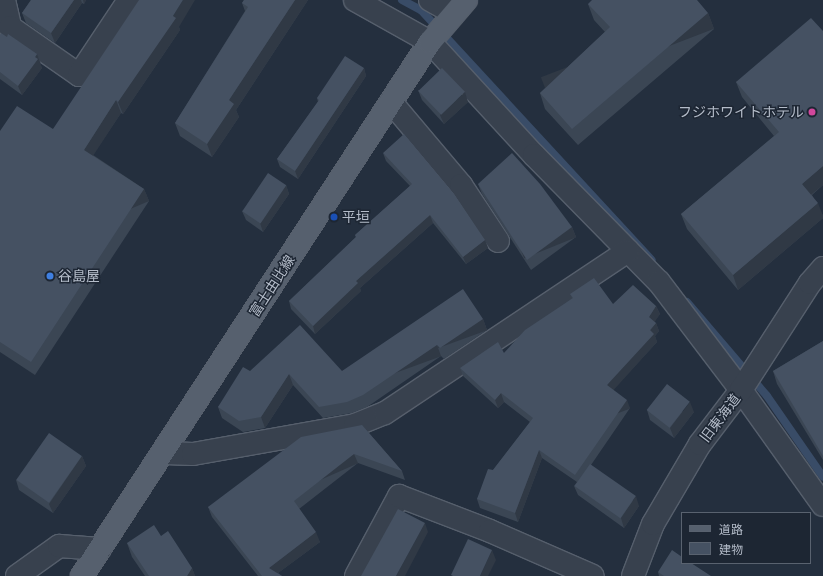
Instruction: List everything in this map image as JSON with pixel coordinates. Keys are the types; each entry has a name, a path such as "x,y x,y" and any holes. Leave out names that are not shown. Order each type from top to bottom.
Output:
{"main road":[{"name":"富士由比線","path":"82,576 165,453 431,40 456,10"}],"street":[{"path":"4,0 10,27 79,75 129,0"},
{"path":"355,0 431,40 534,155 659,282 741,390 823,505"},
{"path":"430,0 456,10"},
{"path":"391,102 461,185 498,241"},
{"path":"165,453 193,454 332,430 355,425 385,413 628,251"},
{"name":"旧東海道","path":"633,576 653,524 700,444 741,390 810,283 823,268"},
{"path":"356,576 399,496 490,531 593,576"},
{"path":"17,576 59,546 100,549"}],"building":[{"path":"31,0 74,0 51,33 22,13"},
{"name":"谷島屋","path":"139,0 183,0 173,16 176,18 118,102 116,100 84,150 144,189 31,362 0,342 0,131 17,106 53,129"},
{"path":"244,0 295,0 229,100 234,104 207,144 175,123 248,7 242,3"},
{"path":"592,0 697,0 708,13 572,129 540,93 610,27 588,4"},
{"path":"811,18 823,31 823,166 802,184 818,203 733,275 681,214 779,132 736,82"},
{"path":"1,33 7,37 8,34 37,54 35,57 38,59 18,86 0,72"},
{"path":"345,56 364,68 295,171 277,159 319,100 317,98"},
{"path":"442,68 465,92 441,115 418,91"},
{"path":"404,134 454,194 485,240 463,257 430,215 356,281 358,283 313,326 289,301 356,237 355,235 412,184 383,153"},
{"path":"512,153 540,184 572,227 527,260 478,184"},
{"path":"268,173 286,185 261,223 242,211"},
{"path":"594,278 613,304 633,285 656,306 649,317 656,323 650,330 654,334 607,385 627,400 575,475 539,450 515,513 477,499 488,469 493,470 533,418 501,393 495,400 460,368 498,342 504,353 525,330 573,298 570,294"},
{"path":"463,289 483,319 440,348 437,345 363,395 347,402 319,407 289,374 261,417 239,421 218,407 243,367 250,371 300,325 342,371"},
{"path":"823,341 823,456 773,371"},
{"path":"667,384 690,402 670,428 647,410"},
{"path":"362,425 402,471 354,454 294,501 316,532 269,568 282,576 262,576 208,507 301,437"},
{"path":"49,433 82,456 49,503 16,480"},
{"path":"590,464 636,496 620,518 575,486"},
{"path":"398,509 425,523 396,576 361,576"},
{"path":"154,525 161,536 168,531 192,568 187,576 149,576 127,543"},
{"path":"468,539 492,550 480,576 453,576 451,575"},
{"path":"672,550 681,556 681,564 693,564 711,576 664,576 658,572"}],"waterway":[{"path":"402,0 421,10 652,260"},
{"path":"687,302 767,396 823,477"}],"place":[{"name":"フジホワイトホテル","path":"812,112"},
{"name":"平垣","path":"334,217"},
{"name":"谷島屋","path":"50,276"}]}
